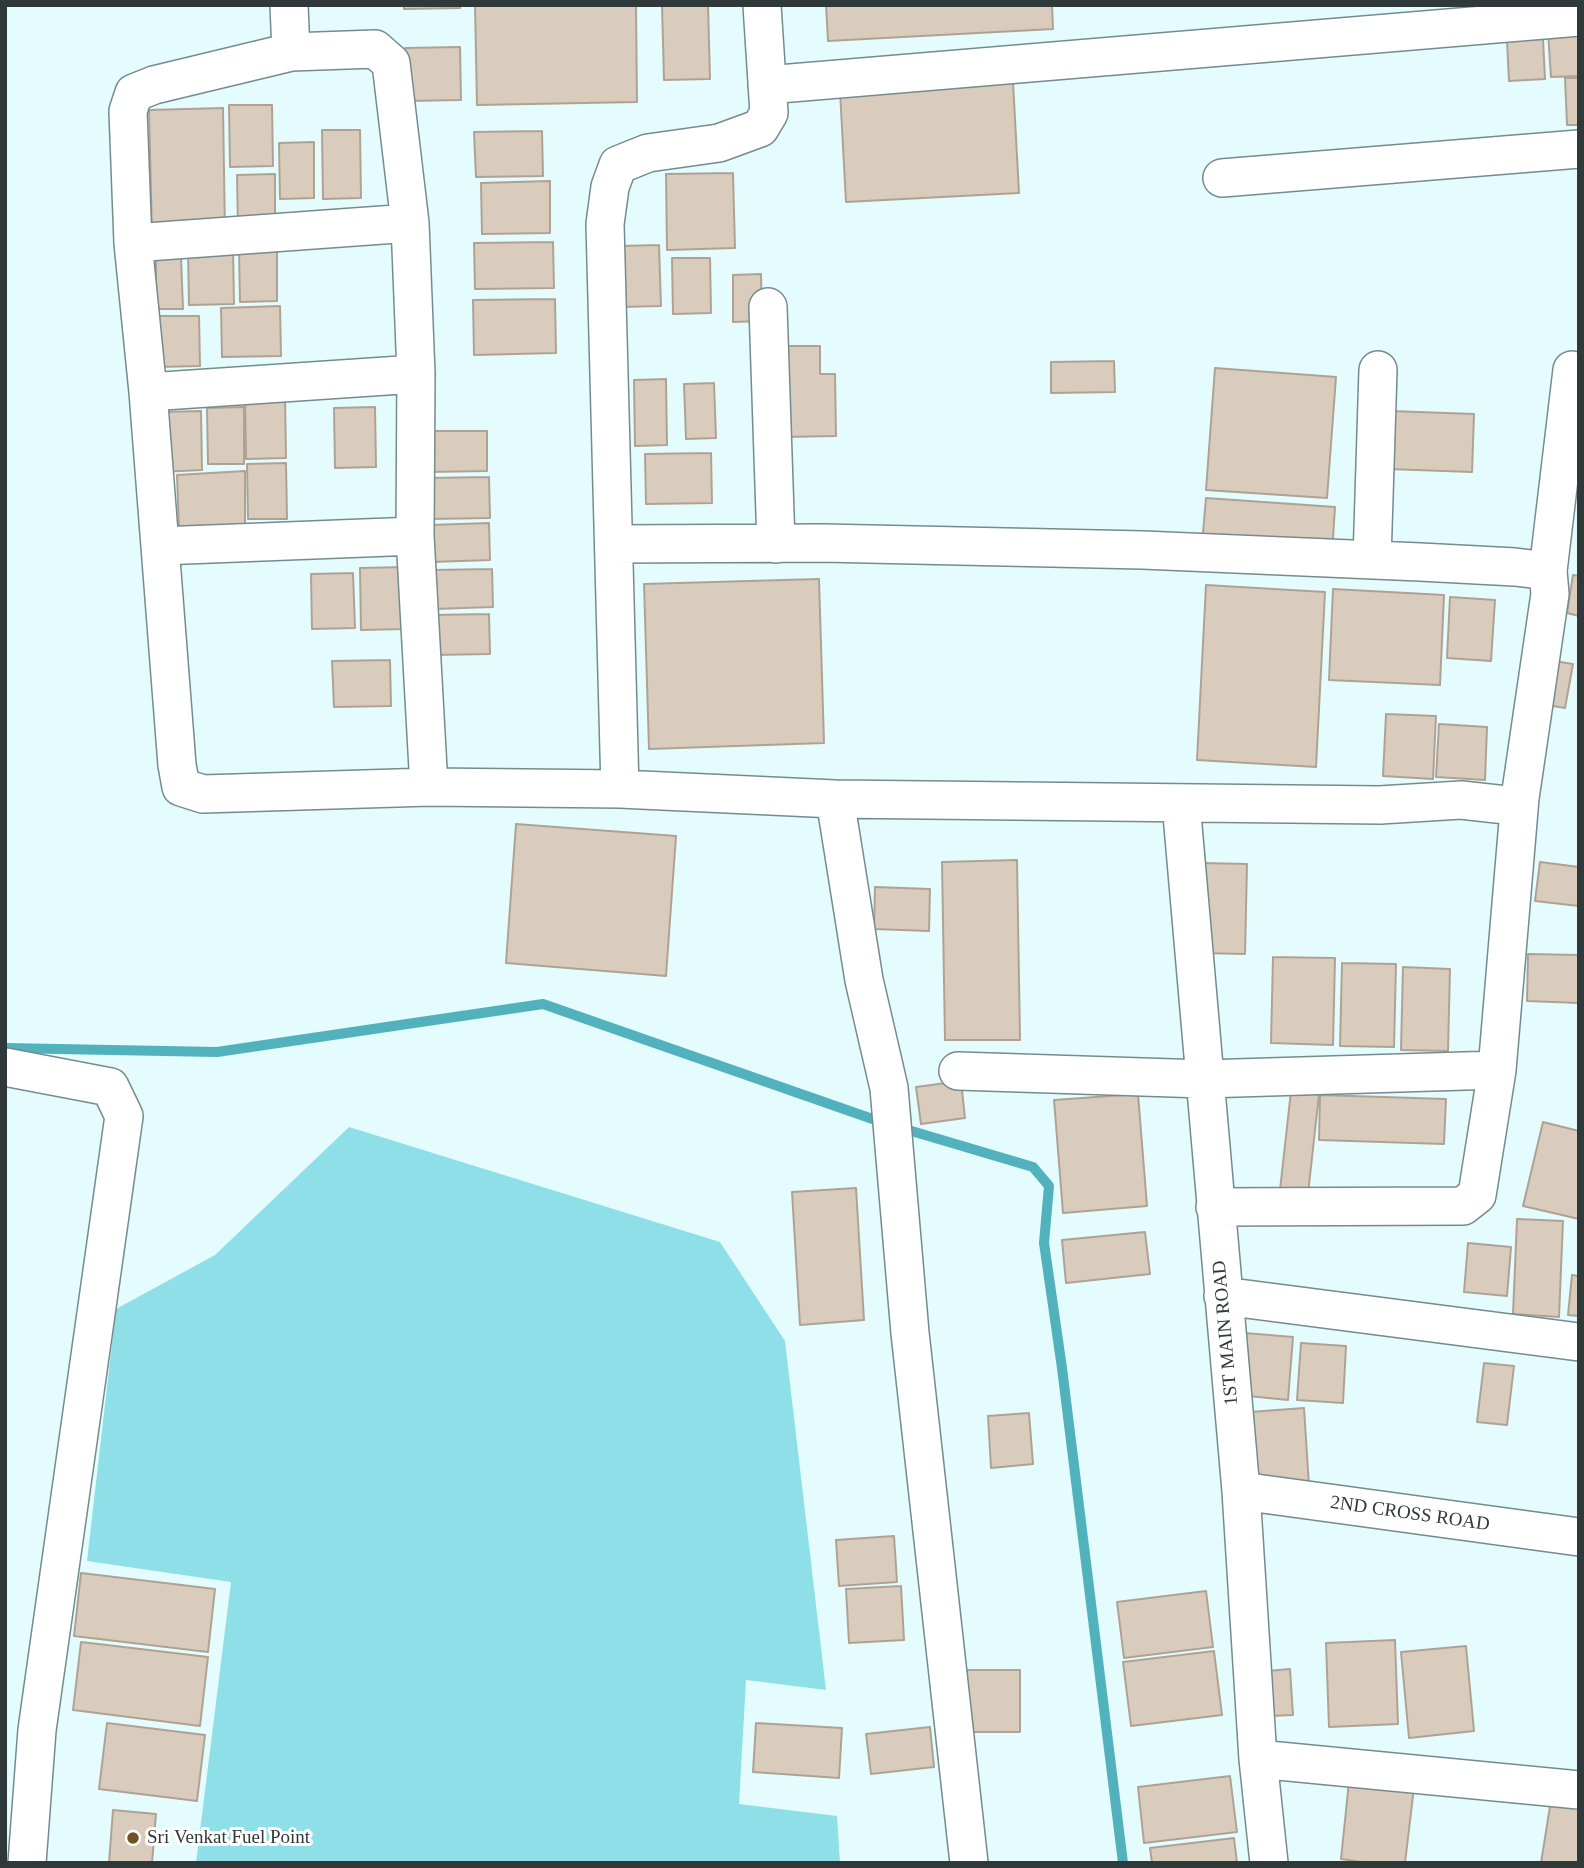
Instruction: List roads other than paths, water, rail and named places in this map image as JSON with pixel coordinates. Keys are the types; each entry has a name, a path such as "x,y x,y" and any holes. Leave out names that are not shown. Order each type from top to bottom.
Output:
{"street":[{"path":"289,5 290,52"},
{"path":"620,789 605,224 610,187 618,165 648,153 719,144 761,128 769,113 762,5"},
{"path":"767,85 1579,17"},
{"path":"429,787 415,536 416,374 410,223 391,63 375,49 290,52 154,85 134,93 128,111 133,243 181,787 203,794 429,787 620,789 835,799 1380,805 1461,800 1506,805 1520,798"},
{"path":"1222,178 1579,149"},
{"path":"133,243 410,223"},
{"path":"768,307 776,544"},
{"path":"1372,560 1378,370"},
{"path":"1215,1207 1462,1206 1478,1195 1497,1070 1520,798 1550,594 1548,571 1572,370"},
{"path":"148,392 416,374"},
{"path":"160,546 415,536"},
{"path":"614,544 1143,550 1515,567 1548,571"},
{"path":"835,799 864,980 889,1088 910,1333 969,1863"},
{"name":"1ST MAIN ROAD","path":"1181,803 1241,1491 1258,1759 1269,1863"},
{"path":"5,1067 110,1087 124,1116 37,1730 27,1863"},
{"path":"958,1071 1204,1079 1497,1070"},
{"path":"1223,1296 1579,1342"},
{"name":"2ND CROSS ROAD","path":"1241,1491 1579,1537"},
{"path":"1258,1759 1579,1790"}],"waterway":[{"path":"5,1048 217,1052 543,1004 884,1123"},
{"path":"898,1127 1033,1167 1049,1186 1044,1243 1123,1863"}],"place":[{"name":"Sri Venkat Fuel Point","path":"133,1838"}]}
